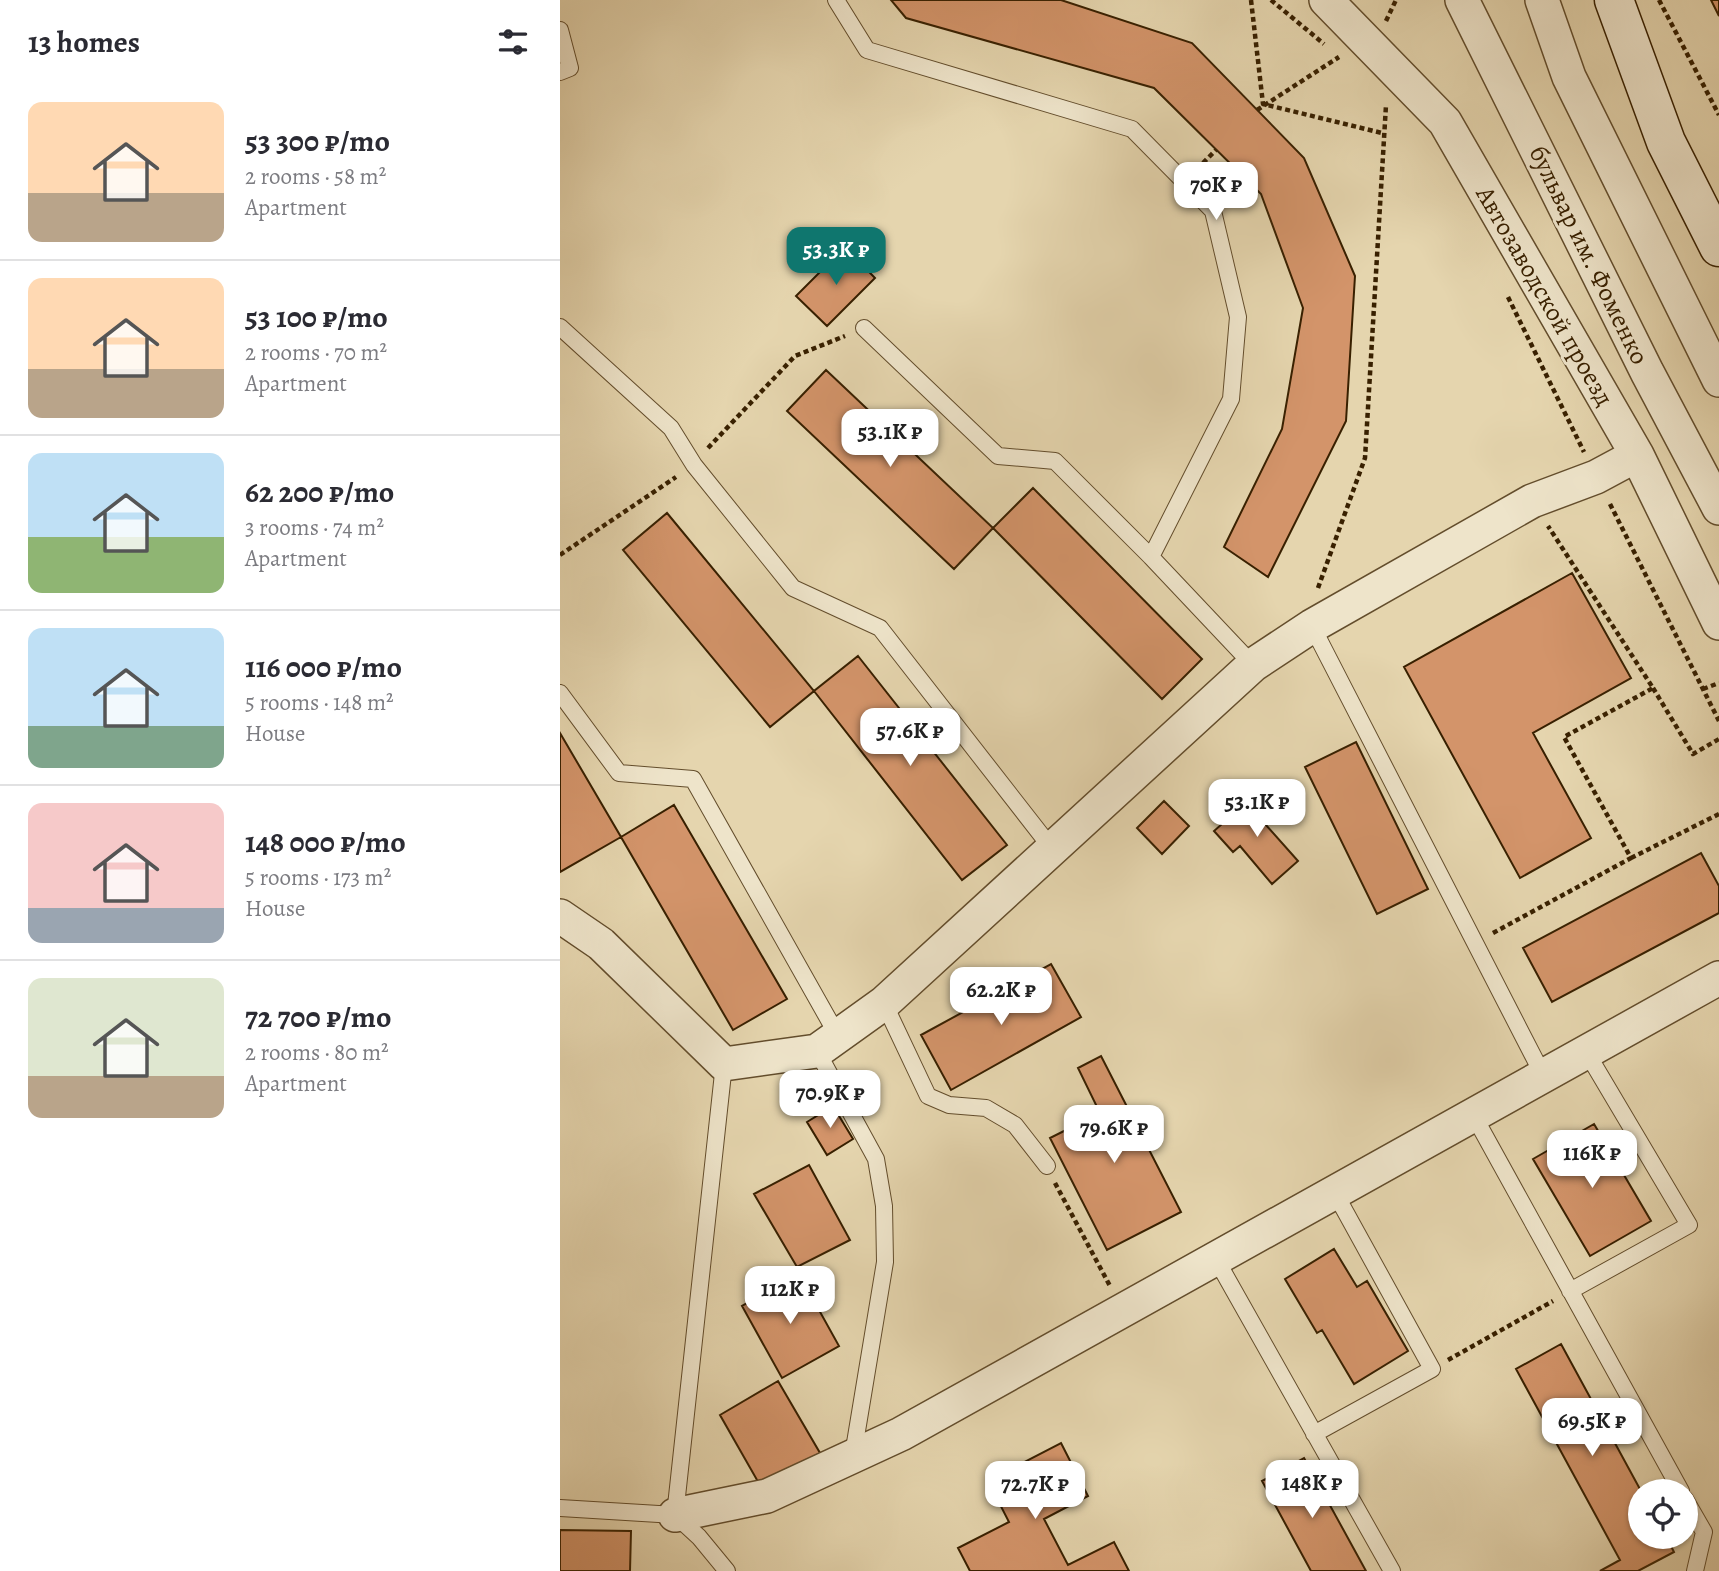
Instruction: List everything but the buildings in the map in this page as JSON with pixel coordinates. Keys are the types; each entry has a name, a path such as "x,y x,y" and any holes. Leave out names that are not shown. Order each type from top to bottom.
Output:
{"street":[{"name":"Автозаводской проезд","path":"1326,0 1361,56 1445,122 1637,455 1719,623"},
{"name":"бульвар им. Фоменко","path":"1462,0 1647,372 1719,508"},
{"path":"1542,0 1569,77 1719,380"},
{"path":"1615,0 1666,142 1719,247"},
{"path":"560,916 601,944 724,1064 828,1045 884,1003 1253,665 1312,626 1532,501 1596,477 1637,455"},
{"path":"675,1515 767,1496 901,1434 1719,978"}],"lane":[{"path":"836,0 867,50 1132,129 1213,211 1238,317 1231,399 1151,557"},
{"path":"560,30 570,68 560,72"},
{"path":"560,327 671,428 694,465 793,588 880,628 1053,850"},
{"path":"869,332 998,456 1055,461 1253,665"},
{"path":"1312,626 1477,942 1544,1077"},
{"path":"560,693 619,773 693,779 828,1045 876,1159 884,1206 885,1262 853,1455"},
{"path":"884,1003 928,1096 949,1105 986,1108 1015,1125 1047,1166"},
{"path":"1570,1291 1689,1225 1587,1053"},
{"path":"675,1515 724,1064"},
{"path":"1474,1116 1674,1479"},
{"path":"1314,1434 1432,1369 1335,1193"},
{"path":"1216,1259 1392,1571"},
{"path":"560,1508 675,1515 699,1536 727,1571"},
{"path":"1695,1571 1704,1532 1698,1522"}],"path":[{"path":"1251,0 1263,104"},
{"path":"1271,0 1339,57"},
{"path":"1257,110 1339,57 1361,56 1396,0"},
{"path":"1659,0 1719,115"},
{"path":"1316,593 1365,458 1382,132 1387,96 1395,105"},
{"path":"1263,104 1382,132"},
{"path":"1504,289 1719,722"},
{"path":"560,555 694,465 743,408 795,356 841,336 869,332"},
{"path":"1532,501 1693,754 1719,738"},
{"path":"1703,690 1719,683"},
{"path":"1631,858 1564,737 1653,688"},
{"path":"1477,942 1631,858 1719,814"},
{"path":"1047,1166 1115,1295"},
{"path":"1432,1369 1570,1291"}]}
